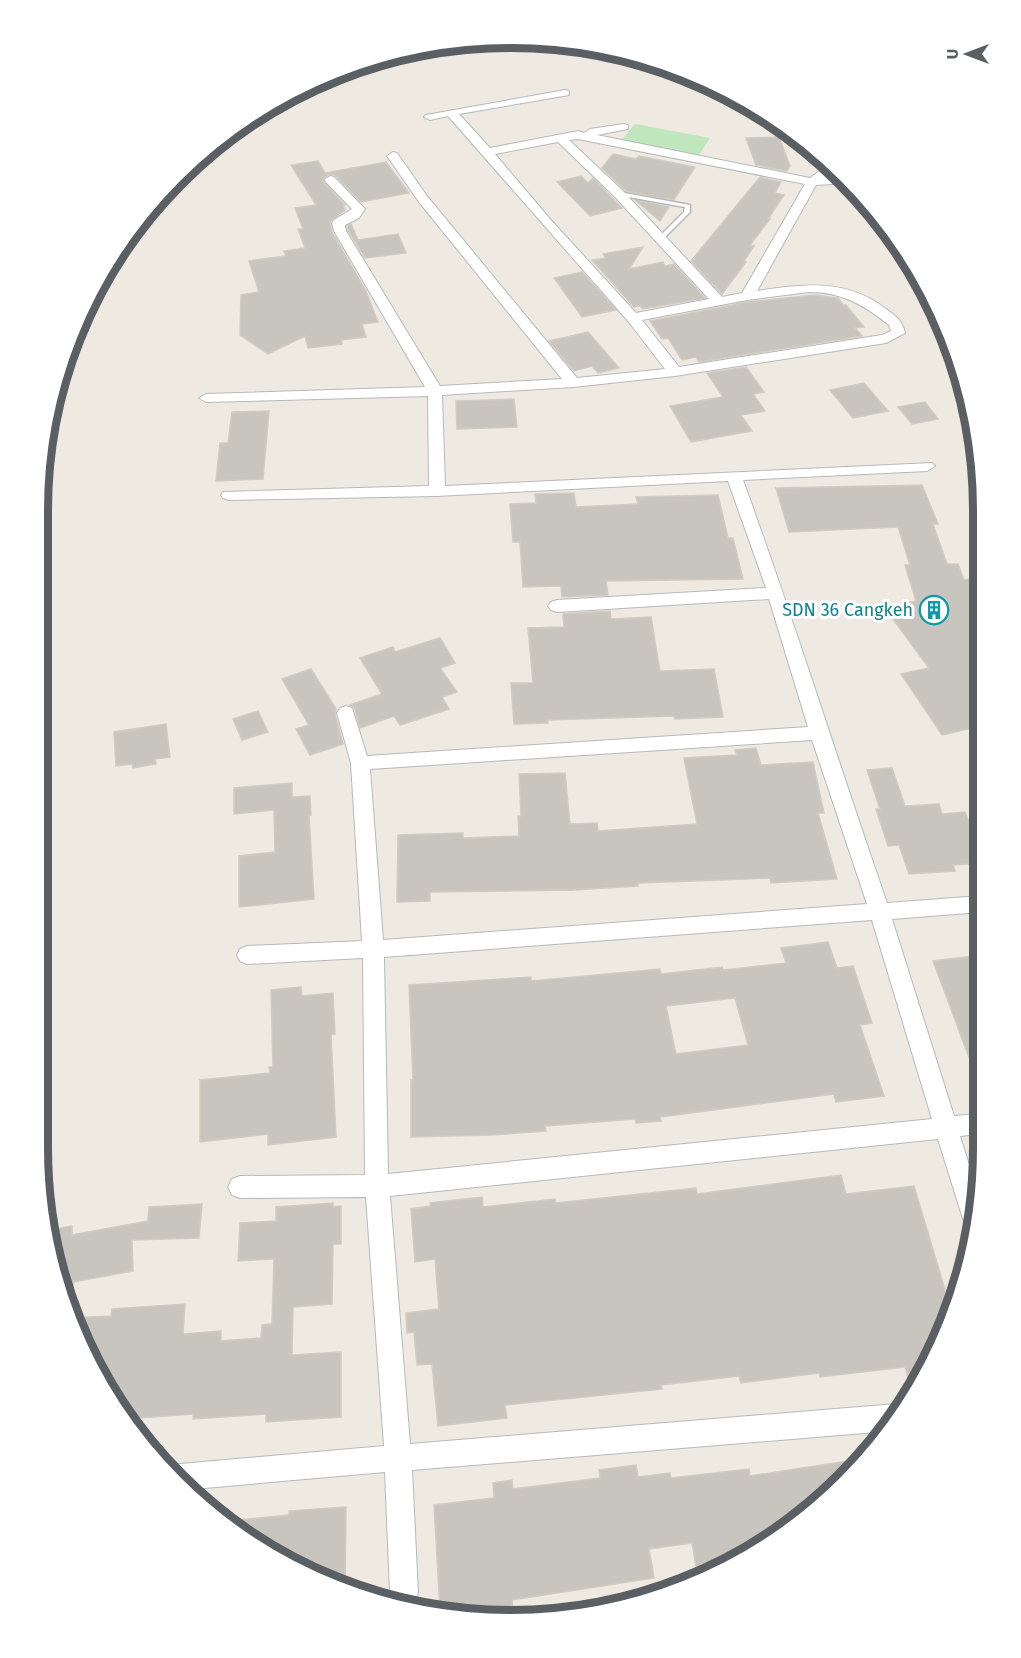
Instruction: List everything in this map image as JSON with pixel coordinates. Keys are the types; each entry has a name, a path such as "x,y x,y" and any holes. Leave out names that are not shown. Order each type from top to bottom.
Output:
{"street":[{"path":"430,117 565,93"},
{"path":"452,112 546,222 633,318 675,372"},
{"path":"487,152 624,127"},
{"path":"579,135 812,182 835,181"},
{"path":"560,138 619,194 719,302"},
{"path":"393,156 423,199 573,383"},
{"path":"747,296 812,182 825,172"},
{"path":"330,180 359,209 356,215 338,223 340,231 435,391 437,491"},
{"path":"206,398 435,391 573,383 675,372 886,339 898,333 896,323 878,308 841,289 820,286 747,296 633,318"},
{"path":"229,495 437,491 927,466"},
{"path":"734,476 776,592 819,733 880,912 969,1206"},
{"path":"557,606 776,592"},
{"path":"346,713 360,763 373,949 377,1186 398,1458 404,1593"},
{"path":"360,763 819,733"},
{"path":"247,955 373,949 973,905"},
{"path":"240,1187 377,1186 973,1125"},
{"path":"185,1477 885,1418"}],"lane":[{"path":"619,194 688,206 687,212 660,238"}],"green space":[{"path":"635,124 710,138 699,155 621,141"}],"building":[{"path":"779,137 790,166 787,171 756,165 746,138"},
{"path":"613,154 636,159 639,156 695,167 674,200 626,191 602,168"},
{"path":"318,161 325,173 386,162 409,193 361,202 335,175 329,174 322,180 345,205 343,205 345,210 330,222 332,232 366,291 378,322 362,324 366,337 341,340 342,344 308,348 305,336 268,354 240,335 241,295 259,292 249,261 286,256 284,251 305,248 298,229 303,229 295,208 316,205 291,165"},
{"path":"581,176 588,183 593,178 622,208 590,216 557,182"},
{"path":"760,177 781,182 775,193 784,195 768,219 770,219 750,245 754,246 744,261 746,262 722,294 691,261"},
{"path":"635,200 669,207 660,221"},
{"path":"351,224 358,240 398,234 406,253 365,258 348,230 347,226"},
{"path":"643,247 629,269 663,262 665,266 674,264 705,298 643,309 640,306 634,307 592,260 606,258 603,254"},
{"path":"582,272 616,310 582,317 554,278"},
{"path":"815,295 838,298 864,327 855,328 862,336 699,362 696,357 682,360 668,338 662,339 650,321 747,302"},
{"path":"588,332 619,368 598,373 592,366 574,371 549,341"},
{"path":"746,367 764,392 753,394 765,411 741,415 752,431 691,442 670,406 723,397 707,373"},
{"path":"864,383 888,411 853,418 830,390"},
{"path":"514,399 517,427 457,429 456,401"},
{"path":"925,402 938,419 912,424 898,407"},
{"path":"269,411 263,479 216,481 220,443 228,443 232,412"},
{"path":"922,485 938,524 933,524 947,564 958,564 964,580 973,578 973,728 942,735 901,674 929,668 884,607 916,601 905,565 910,565 898,527 789,532 776,488"},
{"path":"574,493 576,507 638,504 636,497 718,495 728,538 733,538 743,579 606,581 608,595 562,597 561,586 523,587 520,542 513,542 510,504 536,503 535,494"},
{"path":"610,611 611,619 651,617 660,671 714,669 723,717 675,719 674,716 548,720 548,723 514,724 511,683 533,683 528,628 564,627 563,614"},
{"path":"440,638 455,663 440,668 457,692 442,697 449,709 400,725 394,716 360,728 354,707 350,705 382,694 360,658 393,647 395,652"},
{"path":"311,669 336,709 335,714 343,744 310,755 296,729 309,725 282,679"},
{"path":"258,711 268,732 242,740 233,719"},
{"path":"166,724 170,757 155,759 156,764 133,768 132,764 116,766 114,732"},
{"path":"756,748 761,765 813,762 824,813 818,813 837,879 771,883 770,878 638,883 638,886 573,890 430,892 430,901 397,902 398,835 463,833 463,838 519,836 518,816 521,816 519,774 565,773 570,824 597,823 598,831 697,824 684,758 737,755 735,750"},
{"path":"892,768 905,806 939,804 942,814 965,812 968,820 973,820 973,864 953,865 955,871 909,874 899,845 888,846 876,809 880,809 867,770"},
{"path":"292,783 292,797 310,796 314,899 239,907 239,856 275,852 274,810 234,814 234,788"},
{"path":"828,942 837,968 853,966 872,1023 860,1025 884,1096 836,1102 834,1094 660,1117 661,1121 636,1123 635,1119 545,1126 546,1131 411,1137 411,1080 413,1080 409,985 531,977 531,981 660,969 661,974 722,967 723,970 786,963 781,948","holes":["735,998 748,1045 676,1054 666,1006"]},
{"path":"973,956 973,1068 933,961"},
{"path":"301,987 302,996 333,993 335,1034 331,1035 336,1137 268,1145 268,1134 200,1142 200,1080 270,1073 269,1067 273,1067 271,990"},
{"path":"841,1175 846,1194 914,1186 947,1298 938,1324 909,1382 905,1367 820,1377 819,1373 741,1383 739,1376 661,1385 662,1389 505,1405 507,1418 438,1426 432,1364 417,1365 414,1332 407,1333 406,1313 439,1309 435,1259 415,1262 411,1209 431,1206 430,1203 482,1197 483,1207 555,1199 556,1203 696,1188 697,1194"},
{"path":"333,1203 333,1207 341,1206 341,1244 333,1244 332,1304 293,1307 292,1355 341,1352 341,1417 266,1422 266,1414 193,1419 193,1414 136,1418 110,1379 81,1318 111,1316 112,1309 185,1304 183,1334 221,1331 221,1341 261,1338 262,1325 272,1324 274,1259 238,1261 240,1223 276,1221 276,1207"},
{"path":"202,1204 199,1238 132,1240 133,1271 73,1282 73,1289 71,1289 56,1229 72,1226 72,1235 148,1221 149,1207"},
{"path":"851,1460 815,1495 767,1532 742,1548 697,1570 692,1543 649,1549 654,1578 512,1600 513,1610 440,1604 434,1505 494,1498 493,1483 512,1480 513,1489 600,1478 599,1470 636,1465 638,1477 670,1473 671,1478 749,1469 750,1476"},
{"path":"346,1507 345,1579 279,1548 237,1520 289,1515 289,1511"}],"place":[{"name":"SDN 36 Cangkeh","path":"934,610"}]}
